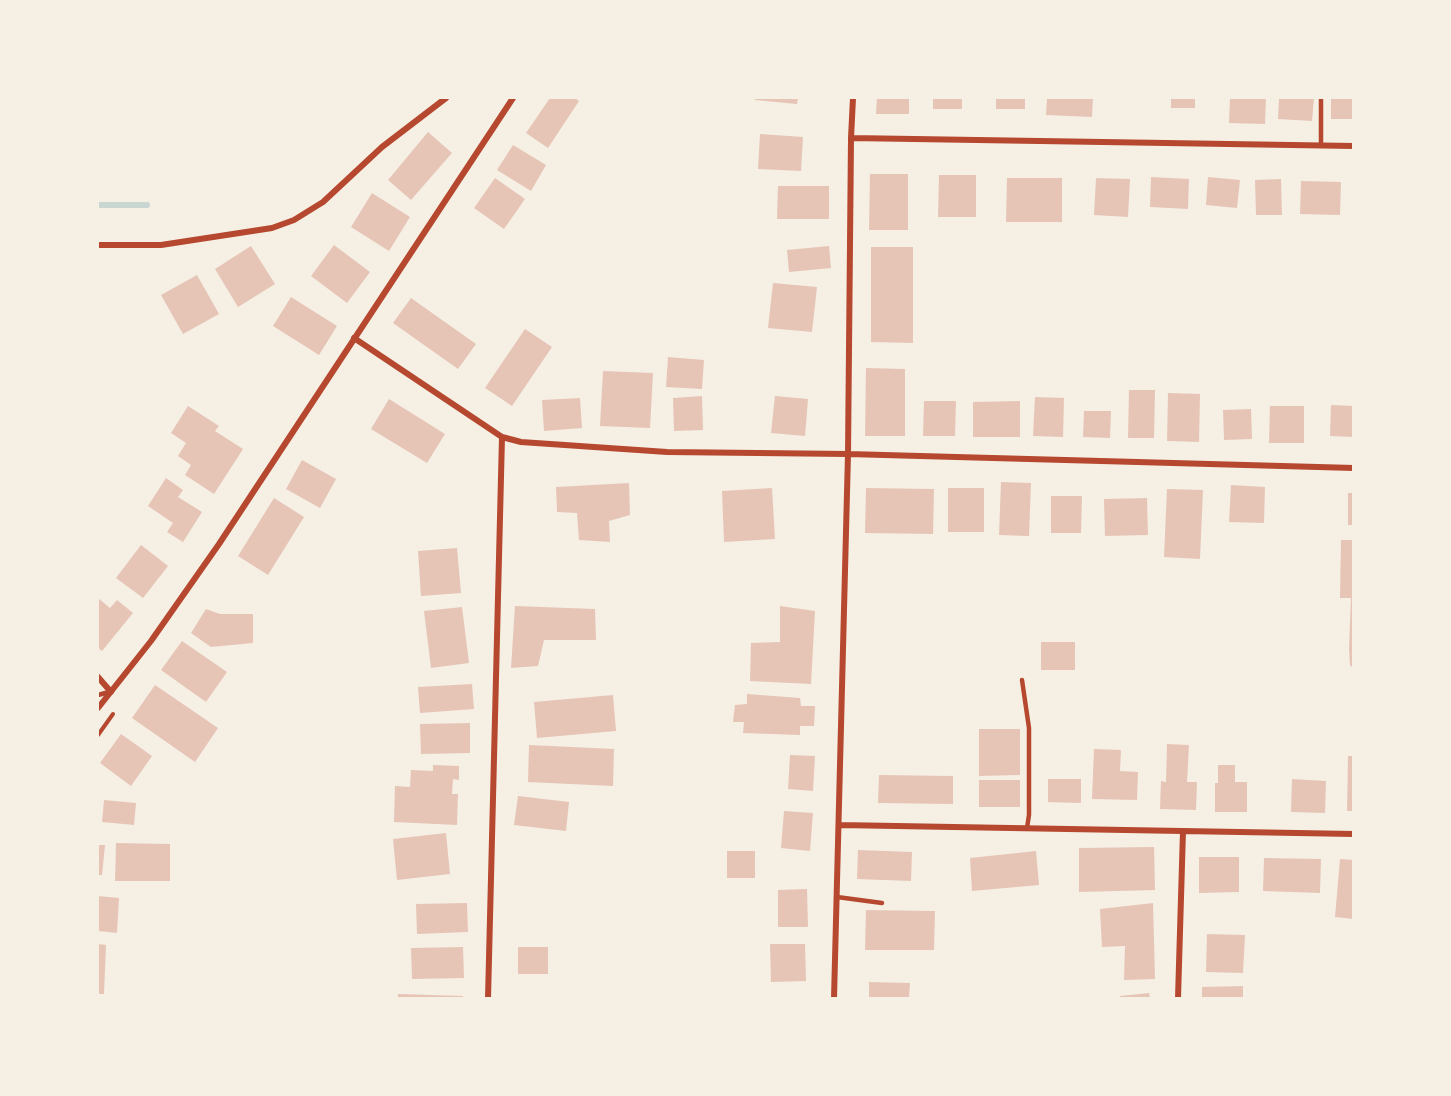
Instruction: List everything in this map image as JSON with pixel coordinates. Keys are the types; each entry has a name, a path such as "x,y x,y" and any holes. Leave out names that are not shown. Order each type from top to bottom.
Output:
{"street":[{"path":"98,245 161,245 272,228 294,220 323,202 382,147 446,98"},
{"path":"98,708 151,641 219,544 513,98"},
{"path":"834,999 848,454 853,98"},
{"path":"851,138 1353,146"},
{"path":"354,338 502,437 521,442 667,452 848,454 1353,468"},
{"path":"488,999 502,437"},
{"path":"98,677 111,692"},
{"path":"839,825 1353,834"},
{"path":"1178,999 1183,831"}],"lane":[{"path":"1321,98 1321,146"},
{"path":"1022,680 1029,728 1027,828"},
{"path":"98,695 111,692"},
{"path":"837,897 882,903"}],"building":[{"path":"550,98 575,98 579,101 548,148 526,133"},
{"path":"756,98 798,98 797,104 755,100"},
{"path":"877,98 909,98 909,114 876,114"},
{"path":"933,98 962,98 962,109 933,109"},
{"path":"996,98 1025,98 1025,109 996,109"},
{"path":"1047,98 1093,98 1092,117 1046,115"},
{"path":"1171,98 1195,98 1195,108 1171,108"},
{"path":"1230,98 1266,98 1265,124 1229,123"},
{"path":"1279,98 1314,98 1312,121 1278,119"},
{"path":"1331,98 1354,98 1354,119 1331,119"},
{"path":"428,132 452,153 411,200 388,180"},
{"path":"760,134 803,137 801,171 758,169"},
{"path":"513,145 546,165 531,191 497,170"},
{"path":"870,174 908,174 908,230 869,230"},
{"path":"939,175 976,175 976,217 938,217"},
{"path":"1151,177 1189,179 1188,209 1150,207"},
{"path":"1208,177 1240,180 1237,208 1206,205"},
{"path":"495,178 525,199 504,229 474,208"},
{"path":"1007,178 1062,178 1062,222 1006,222"},
{"path":"1096,178 1130,179 1128,217 1094,215"},
{"path":"1281,179 1282,215 1256,215 1255,180"},
{"path":"1301,181 1341,182 1340,215 1300,214"},
{"path":"778,186 829,186 829,219 777,219"},
{"path":"372,193 410,217 389,251 351,227"},
{"path":"334,245 370,272 347,303 311,276"},
{"path":"251,246 275,284 238,307 215,269"},
{"path":"829,246 831,268 789,272 787,250"},
{"path":"871,247 913,247 913,343 871,342"},
{"path":"197,275 219,314 183,334 161,295"},
{"path":"773,283 817,287 812,332 768,328"},
{"path":"291,297 337,326 319,355 273,326"},
{"path":"411,298 476,344 458,369 393,323"},
{"path":"525,329 552,347 512,406 485,388"},
{"path":"668,357 704,360 702,389 666,387"},
{"path":"866,368 905,369 905,436 865,436"},
{"path":"603,371 653,373 650,428 600,426"},
{"path":"1129,390 1155,390 1154,438 1128,438"},
{"path":"1168,393 1200,394 1199,442 1167,441"},
{"path":"702,396 703,430 674,431 673,398"},
{"path":"775,396 808,399 805,436 771,433"},
{"path":"1035,397 1064,398 1063,437 1033,436"},
{"path":"580,398 582,428 544,431 542,400"},
{"path":"389,399 445,434 427,463 371,429"},
{"path":"924,401 956,401 955,436 923,436"},
{"path":"1020,401 1020,437 973,437 973,402"},
{"path":"1331,405 1354,406 1354,437 1330,436"},
{"path":"188,406 219,426 215,431 243,449 214,494 185,475 191,465 178,456 186,443 171,433"},
{"path":"1270,406 1304,406 1304,443 1269,443"},
{"path":"1251,409 1252,439 1224,440 1223,410"},
{"path":"1084,411 1111,411 1110,438 1083,437"},
{"path":"302,460 336,479 320,508 286,489"},
{"path":"166,478 183,490 178,497 202,512 183,542 167,532 173,523 148,506"},
{"path":"1001,482 1031,483 1029,536 999,535"},
{"path":"629,483 630,515 609,521 610,542 579,540 577,513 557,512 556,487"},
{"path":"1231,485 1265,487 1264,523 1229,522"},
{"path":"772,488 775,539 724,542 722,491"},
{"path":"866,488 934,489 933,534 865,533"},
{"path":"948,488 984,488 984,532 948,532"},
{"path":"1167,489 1203,490 1200,559 1164,557"},
{"path":"1348,493 1354,493 1354,525 1348,525"},
{"path":"1051,496 1082,496 1081,533 1051,533"},
{"path":"274,498 304,517 268,575 238,556"},
{"path":"1147,498 1148,535 1105,536 1104,499"},
{"path":"1341,540 1354,540 1354,669 1350,665 1349,649 1351,598 1340,598"},
{"path":"141,545 168,566 143,598 116,578"},
{"path":"457,548 461,593 421,596 418,551"},
{"path":"98,598 110,608 117,600 133,613 102,651 98,648"},
{"path":"515,606 595,609 596,640 544,640 538,666 511,668"},
{"path":"780,606 815,611 811,684 750,681 751,643 780,642"},
{"path":"462,607 469,663 431,668 424,611"},
{"path":"206,609 220,614 253,614 253,643 211,647 191,633"},
{"path":"182,641 227,672 206,702 161,670"},
{"path":"1041,642 1075,642 1075,670 1041,670"},
{"path":"472,684 474,709 420,713 418,687"},
{"path":"155,685 218,728 195,762 132,718"},
{"path":"747,694 800,698 801,706 815,706 814,726 800,726 800,735 743,733 744,722 733,722 735,705 747,704"},
{"path":"613,695 616,731 537,738 534,702"},
{"path":"470,723 470,753 421,754 420,724"},
{"path":"979,729 1020,729 1020,775 979,776"},
{"path":"121,734 152,756 131,786 100,763"},
{"path":"1167,744 1189,745 1187,782 1197,782 1196,810 1160,809 1161,781 1166,782"},
{"path":"529,745 614,749 613,786 528,782"},
{"path":"1094,749 1121,750 1120,771 1138,772 1137,800 1092,799"},
{"path":"790,755 815,756 813,791 788,789"},
{"path":"1348,756 1354,756 1354,811 1347,811"},
{"path":"433,765 459,766 459,780 453,779 452,794 458,794 457,825 394,822 395,786 410,787 411,770 433,771"},
{"path":"1218,765 1235,765 1235,782 1247,782 1247,812 1215,812 1215,783 1218,783"},
{"path":"879,775 953,776 953,804 878,803"},
{"path":"1048,779 1081,779 1081,803 1048,802"},
{"path":"1292,779 1326,781 1325,813 1291,812"},
{"path":"979,780 1020,780 1020,807 979,807"},
{"path":"518,796 569,802 566,831 514,825"},
{"path":"104,800 136,803 134,825 102,822"},
{"path":"784,811 813,813 810,851 781,848"},
{"path":"446,833 450,874 397,880 393,839"},
{"path":"116,843 170,844 170,881 115,881"},
{"path":"98,845 105,845 102,875 98,875"},
{"path":"1154,847 1155,890 1079,892 1079,848"},
{"path":"858,850 912,852 911,881 857,879"},
{"path":"727,851 755,851 755,878 727,878"},
{"path":"1036,851 1039,885 972,891 970,858"},
{"path":"1199,857 1239,857 1239,892 1199,893"},
{"path":"1264,858 1321,859 1320,893 1263,891"},
{"path":"1340,859 1354,860 1354,919 1335,917"},
{"path":"807,889 808,927 778,927 778,890"},
{"path":"98,896 119,898 117,933 98,931"},
{"path":"467,903 468,932 417,934 416,904"},
{"path":"1153,903 1155,979 1124,980 1125,946 1102,947 1100,909"},
{"path":"866,910 935,911 934,950 865,950"},
{"path":"1207,934 1245,935 1243,973 1206,972"},
{"path":"98,944 106,945 104,994 98,994"},
{"path":"770,944 805,944 806,981 771,982"},
{"path":"463,947 464,978 412,979 411,948"},
{"path":"518,947 548,947 548,974 518,974"},
{"path":"869,982 910,983 909,998 869,998"},
{"path":"1243,986 1243,998 1202,998 1202,987"},
{"path":"1149,993 1150,998 1120,998 1120,996"},
{"path":"398,994 463,996 463,998 398,998"}],"waterway":[{"path":"98,205 147,205"}]}
